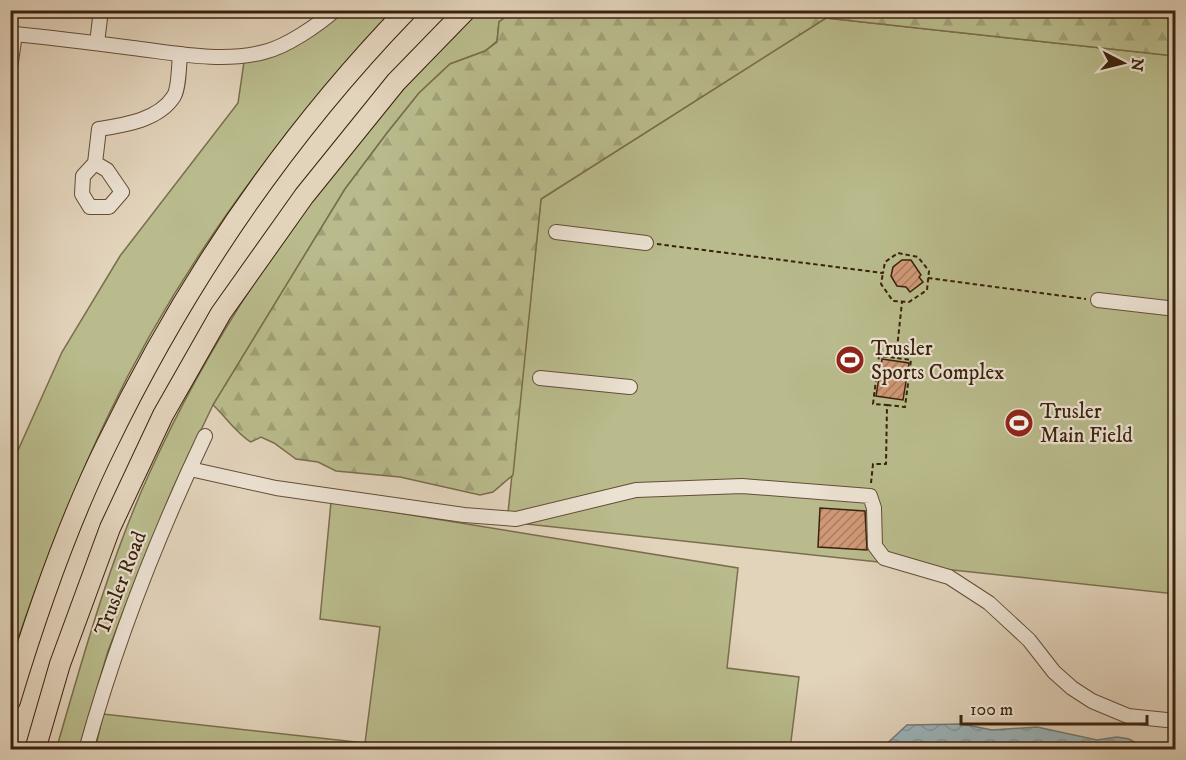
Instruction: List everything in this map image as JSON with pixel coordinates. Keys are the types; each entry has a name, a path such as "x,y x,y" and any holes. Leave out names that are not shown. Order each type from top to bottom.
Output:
{"highway":[{"path":"10,701 28,644 77,512 121,416 177,313 229,231 286,151 407,10"},
{"path":"36,747 60,664 110,528 163,415 221,313 304,196 396,82 466,10"}],"street":[{"path":"97,43 101,10"},
{"path":"10,68 13,32 215,57 266,52 316,24 335,10"},
{"path":"95,163 99,129 123,125 155,114 175,95 180,54"},
{"path":"556,232 646,243"},
{"path":"1098,300 1176,309"},
{"path":"540,378 630,387"},
{"name":"Trusler Road","path":"86,750 105,682 172,505 205,436"},
{"path":"190,468 276,488 464,515 516,519 636,490 742,486 870,496 874,508 875,546 884,558 949,577 989,603 1029,640 1054,672 1092,701 1128,716 1176,721"}],"path":[{"path":"1107,10 1176,19"},
{"path":"646,243 883,273"},
{"path":"898,253 918,257 929,271 927,290 909,302 893,301 882,284 883,273 885,262 898,253"},
{"path":"928,278 1098,300"},
{"path":"896,358 902,302"},
{"path":"879,356 896,358 911,360 905,407 873,404 879,356"},
{"path":"870,496 873,464 886,464 887,405"}],"green space":[{"path":"342,11 392,11 271,153 199,255 166,308 135,362 80,477 11,659 11,466 62,352 120,256 238,103 244,62 319,31"},
{"path":"478,11 513,11 499,22 497,41 485,51 450,64 419,93 345,189 213,405 173,488 108,651 79,749 56,750 121,541 149,474 199,374 227,325 258,278 323,187 414,77"},
{"path":"513,11 1175,11 1175,56 826,18 541,199 513,475 493,492 480,495 400,477 336,471 318,462 296,459 274,443 261,437 251,442 246,439 213,405 345,189 419,93 450,64 485,51 497,42 499,22"},
{"name":"Trusler Sports Complex","path":"826,18 1175,56 1175,594 507,522 541,199"},
{"path":"331,502 738,568 727,668 799,677 790,749 95,750 103,714 365,743 380,627 320,619"}],"water":[{"path":"962,724 992,730 1037,727 1097,740 1117,737 1129,739 1146,749 881,749 907,725"}],"building":[{"path":"902,260 911,260 923,282 910,292 906,287 897,286 891,276 893,267"},
{"path":"882,359 909,363 903,400 876,396"},
{"path":"820,508 865,511 867,550 818,547"}],"place":[{"name":"Trusler Sports Complex","path":"850,360"},
{"name":"Trusler Main Field","path":"1019,423"}]}
